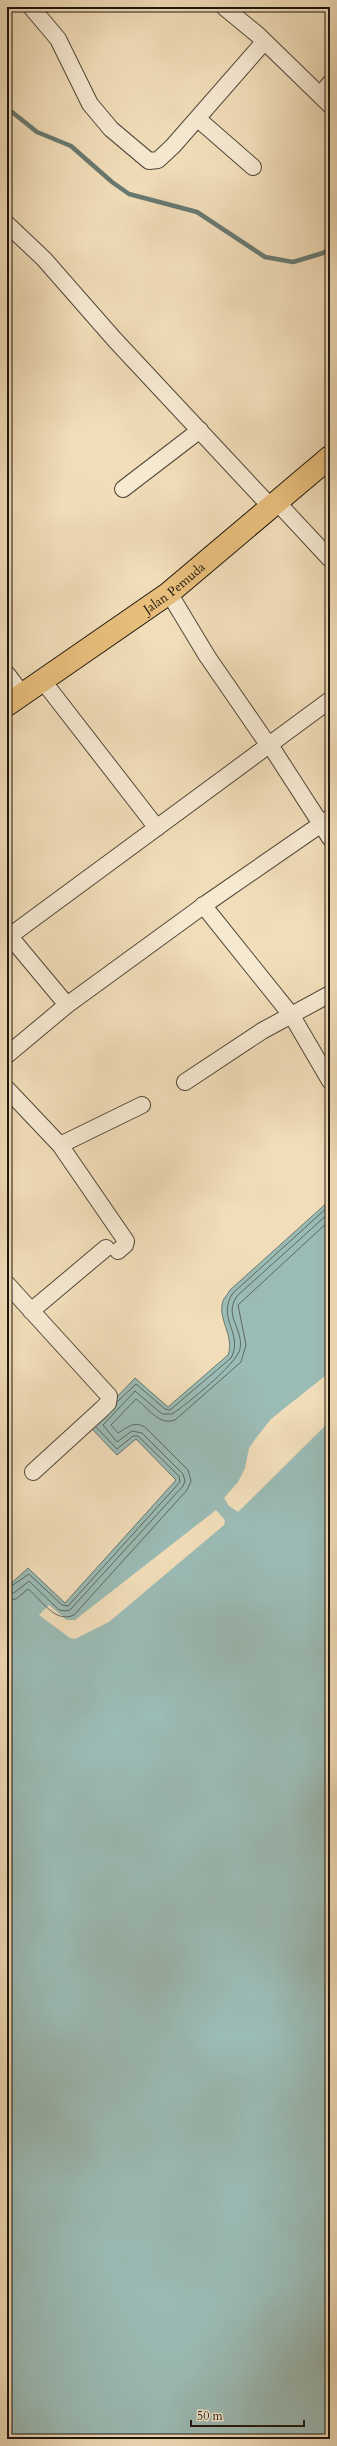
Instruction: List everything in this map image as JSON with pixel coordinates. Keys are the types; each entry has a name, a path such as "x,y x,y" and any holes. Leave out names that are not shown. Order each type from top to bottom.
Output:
{"highway":[{"name":"Jalan Pemuda","path":"15,700 169,593 330,457"}],"street":[{"path":"31,7 58,39 90,104 111,129 150,161 161,158 198,119 264,42"},
{"path":"224,7 327,94"},
{"path":"198,119 253,167"},
{"path":"7,224 44,259 115,340 200,430 330,559"},
{"path":"123,489 200,430"},
{"path":"169,593 207,656 269,745 325,821 330,838"},
{"path":"7,674 15,700"},
{"path":"43,681 157,828"},
{"path":"67,1005 8,936 330,700"},
{"path":"7,1055 67,1005 203,905 325,821"},
{"path":"203,905 292,1016 330,1082"},
{"path":"185,1082 262,1031 330,994"},
{"path":"7,1089 60,1145 126,1241 125,1245 112,1250 31,1311"},
{"path":"60,1145 142,1105"},
{"path":"7,1284 109,1396 108,1403 33,1472"}],"water":[{"path":"330,1200 330,2439 7,2439 7,1587 28,1568 65,1603 176,1480 136,1439 117,1455 89,1426 135,1378 168,1407 228,1355 230,1348 228,1334 222,1314 224,1299 230,1290"}],"pier":[{"path":"330,1372 330,1421 238,1512 229,1506 224,1498 238,1482 245,1468 249,1448 256,1438 271,1419"},
{"path":"216,1510 225,1520 224,1525 109,1622 75,1639 70,1638 39,1615 49,1605 67,1620 75,1620"}],"waterway":[{"path":"7,108 37,132 71,146 112,182 129,194 197,212 265,257 293,262 323,253 330,249"}]}
